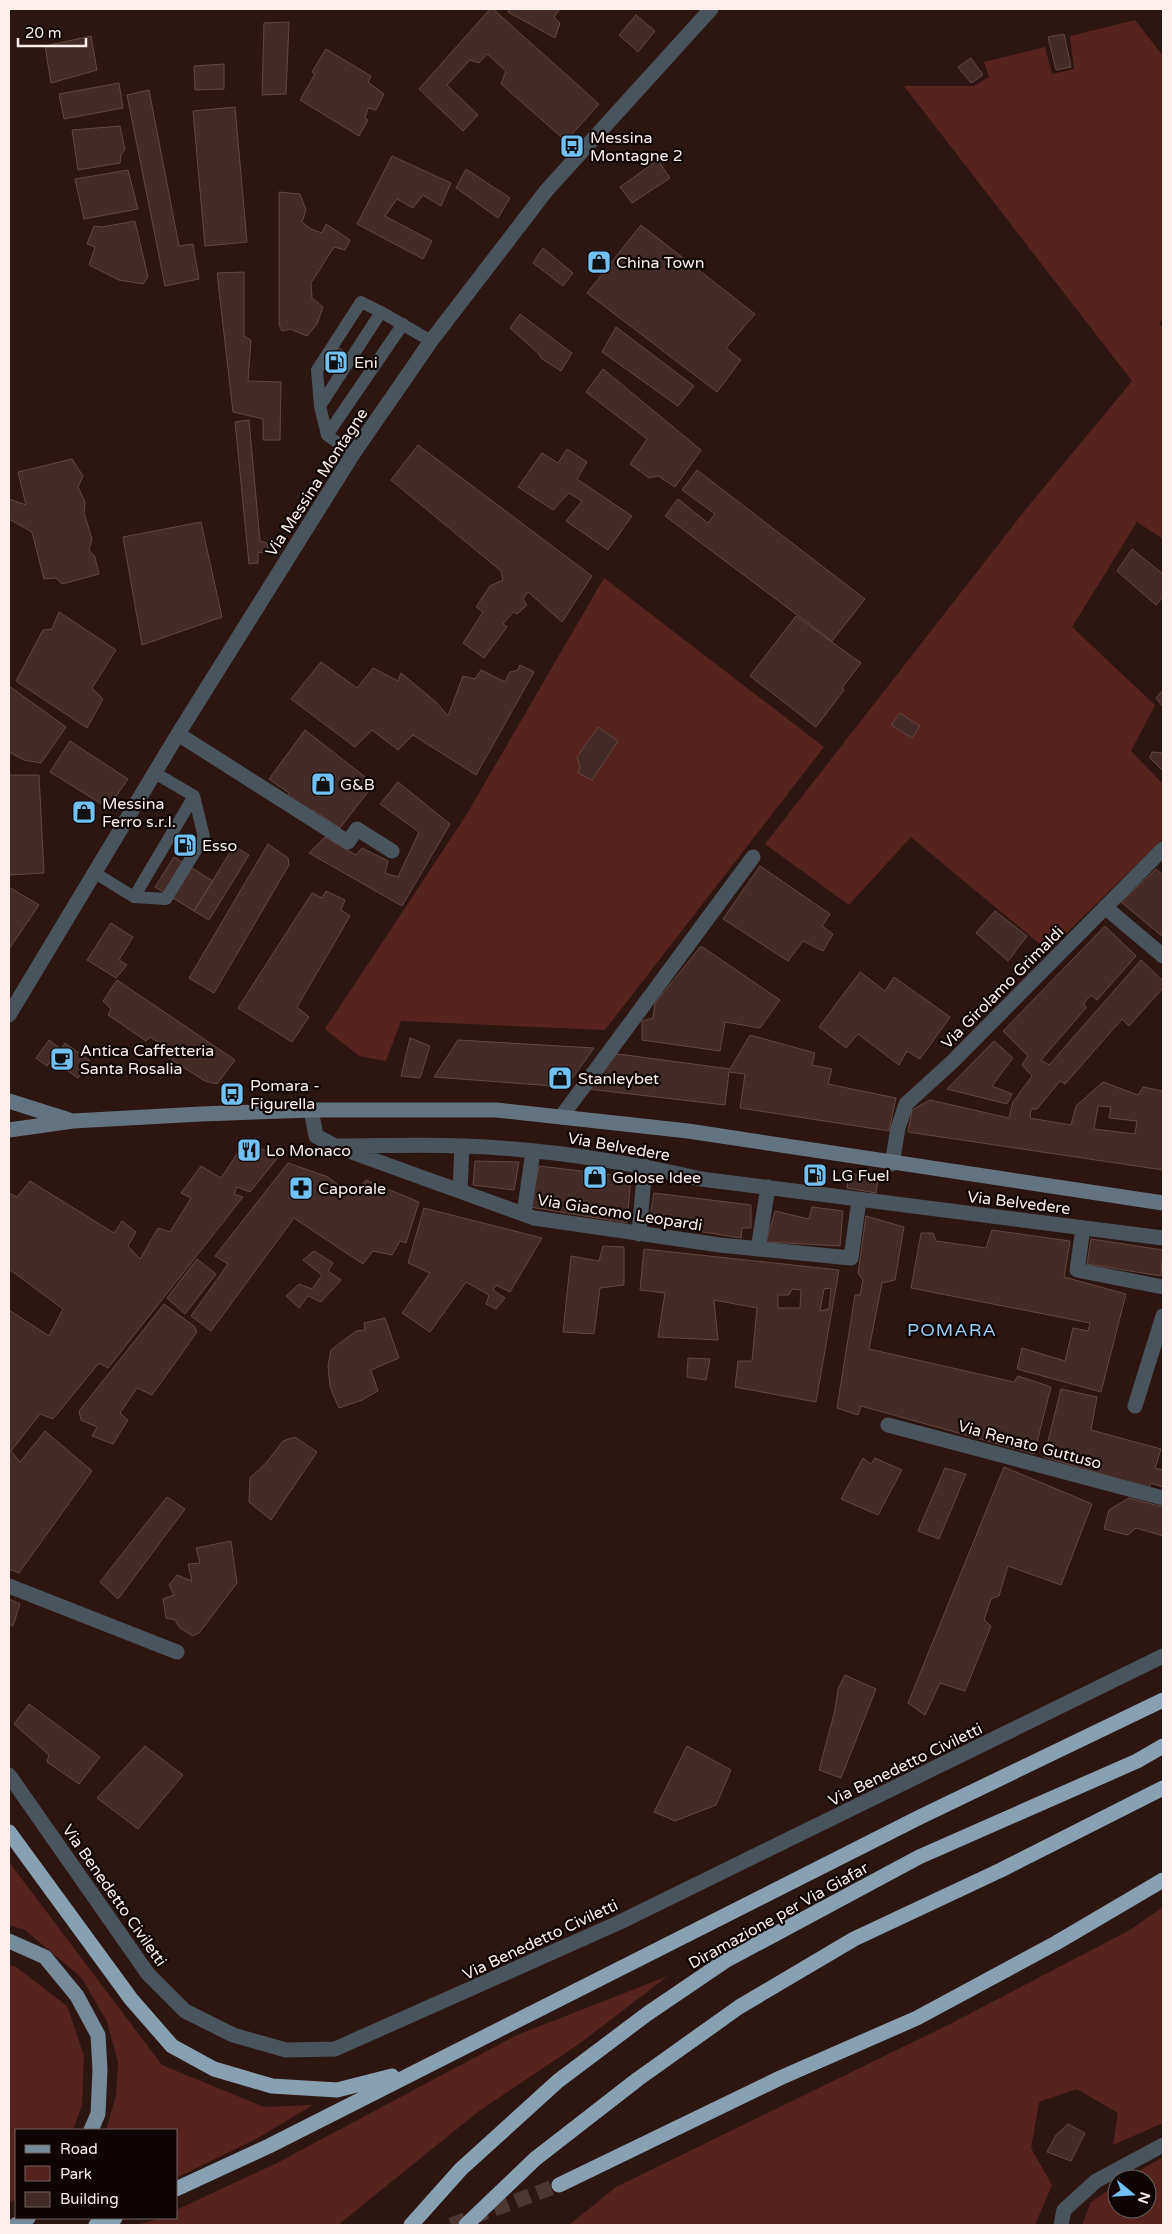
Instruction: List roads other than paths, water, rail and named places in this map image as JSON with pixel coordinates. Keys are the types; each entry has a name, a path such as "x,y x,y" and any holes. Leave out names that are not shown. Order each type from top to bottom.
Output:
{"highway":[{"path":"178,2189 269,2146 920,1817 1163,1700"},
{"name":"Diramazione per Via Giafar","path":"411,2225 462,2169 558,2081 647,2014 725,1961 919,1857 1137,1760 1163,1746"},
{"path":"466,2225 535,2160 638,2079 739,2007 854,1939 1001,1870 1163,1788"},
{"path":"9,1832 131,1999 172,2046 214,2069 272,2086 337,2090 418,2070"},
{"path":"559,2185 780,2078 916,2018 1056,1943 1163,1880"},
{"path":"96,2225 112,2219"}],"main road":[{"path":"9,1101 73,1121"},
{"path":"9,1130 73,1121 310,1110 497,1110 688,1131 892,1164 1163,1203"},
{"path":"9,1941 45,1957 77,1996 98,2035 100,2070 98,2114 91,2129"},
{"path":"15,2225 26,2219"}],"street":[{"name":"Via Messina Montagne","path":"9,1015 178,734 353,454 431,341 546,191 711,9"},
{"path":"178,734 348,842 357,829 392,851"},
{"name":"Via Girolamo Grimaldi","path":"892,1164 906,1104 952,1062 1163,849"},
{"path":"561,1117 753,857"},
{"path":"1105,907 1163,956"},
{"name":"Via Giacomo Leopardi","path":"310,1110 316,1136 335,1146 534,1218 639,1234 851,1258 859,1200"},
{"name":"Via Belvedere","path":"335,1146 462,1146 533,1151 645,1166 701,1179 1163,1238"},
{"path":"460,1191 462,1146"},
{"path":"524,1214 533,1151"},
{"path":"639,1234 645,1166"},
{"path":"758,1248 768,1187"},
{"path":"1083,1228 1077,1270 1163,1287"},
{"path":"1135,1406 1163,1316"},
{"name":"Via Renato Guttuso","path":"888,1425 1163,1498"},
{"path":"9,1586 177,1652"},
{"name":"Via Benedetto Civiletti","path":"9,1775 148,1974 185,2011 232,2035 286,2050 335,2048 618,1923 1163,1656"},
{"path":"1061,2225 1064,2210 1096,2181 1163,2145"}],"lane":[{"path":"353,454 327,436 320,406 317,370 360,302 431,341"},
{"path":"320,406 381,312"},
{"path":"327,436 403,324"},
{"path":"94,872 134,897 166,899 204,837 194,796 155,773"},
{"path":"134,897 194,796"}],"tunnel":[{"path":"451,2225 559,2185"}],"place":[{"name":"Messina Montagne 2","path":"572,146"},
{"name":"China Town","path":"599,262"},
{"name":"Eni","path":"336,362"},
{"name":"G&B","path":"323,784"},
{"name":"Messina Ferro s.r.l.","path":"84,812"},
{"name":"Esso","path":"185,845"},
{"name":"Antica Caffetteria Santa Rosalia","path":"62,1059"},
{"name":"Stanleybet","path":"560,1078"},
{"name":"Pomara - Figurella","path":"232,1094"},
{"name":"Lo Monaco","path":"249,1150"},
{"name":"LG Fuel","path":"815,1175"},
{"name":"Golose Idee","path":"595,1177"},
{"name":"Caporale","path":"301,1188"}],"district":[{"name":"POMARA","path":"952,1330"}]}
